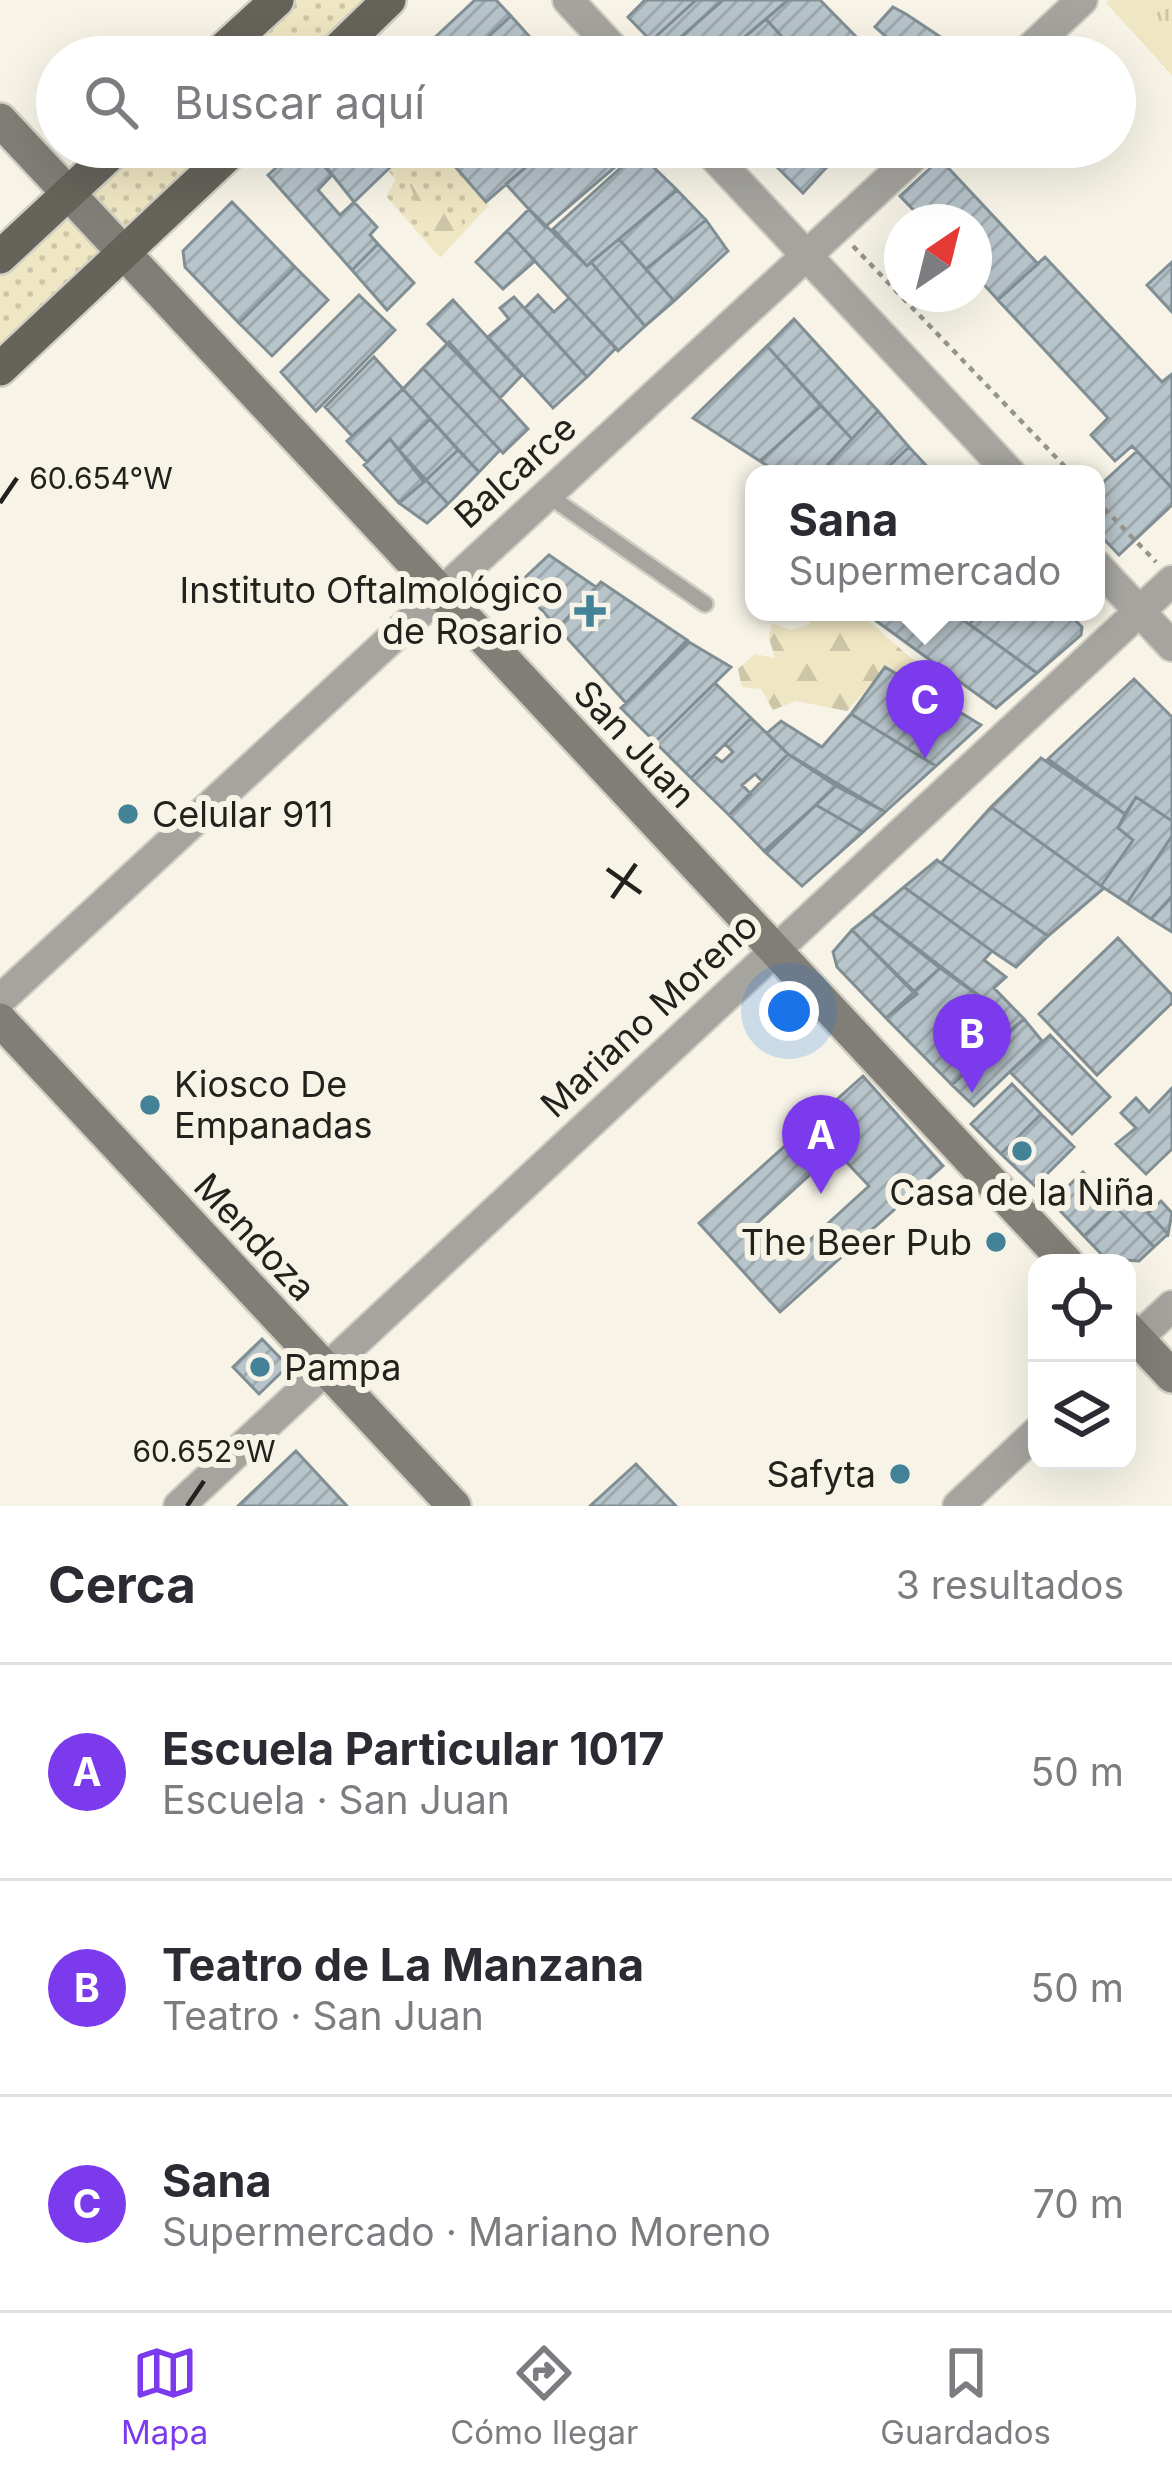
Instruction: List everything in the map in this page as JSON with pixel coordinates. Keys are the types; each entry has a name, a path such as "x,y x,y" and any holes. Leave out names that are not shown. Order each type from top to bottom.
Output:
{"main road":[{"path":"238,36 277,0"},
{"path":"352,36 389,0"},
{"name":"San Juan","path":"0,120 36,159"},
{"name":"San Juan","path":"45,168 1058,1254"},
{"path":"0,256 95,168"},
{"path":"0,369 214,168"},
{"name":"Mendoza","path":"0,1019 454,1506"},
{"path":"1136,1343 1172,1376"}],"street":[{"path":"568,0 601,36"},
{"path":"1043,36 1082,0"},
{"path":"725,168 1003,465"},
{"name":"Balcarce","path":"0,1000 901,168"},
{"name":"Mariano Moreno","path":"178,1506 1139,611 1164,572"},
{"path":"1105,575 1172,646"},
{"path":"1136,1333 1172,1306"},
{"path":"958,1506 1028,1440"}],"lane":[{"path":"547,494 705,604"}],"path":[{"path":"855,248 1063,465"},
{"path":"1105,510 1164,572"}],"green space":[{"path":"277,0 389,0 352,36 238,36"},
{"path":"1172,0 1172,75 1106,3"},
{"path":"95,168 214,168 0,369 0,257"},
{"path":"456,168 489,205 440,258 386,196 396,179 387,170"},
{"path":"409,183 426,190 444,213 461,215 463,233 438,251 432,242"},
{"path":"868,621 911,658 949,677 955,700 886,668 847,711 796,701 773,710 761,689 742,687 738,669 755,654 775,658 769,638 772,623 790,630"}],"building":[{"path":"475,0 496,0 511,16 489,36 436,36"},
{"path":"645,0 696,0 656,36 646,36 628,17"},
{"path":"696,0 723,0 682,36 656,36"},
{"path":"723,0 788,0 746,36 682,36"},
{"path":"788,0 820,0 855,36 781,36 766,19"},
{"path":"893,7 939,36 885,36 875,27"},
{"path":"511,16 529,36 489,36"},
{"path":"766,19 781,36 746,36"},
{"path":"276,168 326,168 332,175 318,190 340,215 354,202 377,227 370,235 378,244 352,270 268,175"},
{"path":"327,168 389,168 354,202"},
{"path":"456,168 525,168 486,202"},
{"path":"525,168 614,168 545,227 506,184"},
{"path":"620,168 654,168 677,190 587,266 553,229"},
{"path":"778,168 825,169 803,193"},
{"path":"930,168 948,168 982,204 908,204 900,196"},
{"path":"677,190 706,220 646,269 619,239"},
{"path":"232,202 295,267 239,323 185,267 183,251"},
{"path":"529,209 587,266 591,262 645,326 618,351 507,231"},
{"path":"992,215 1038,264 998,300 992,294"},
{"path":"706,220 728,251 674,301 646,269"},
{"path":"507,231 535,261 503,289 476,262"},
{"path":"619,239 674,301 645,326 591,262"},
{"path":"378,244 414,283 387,310 352,270"},
{"path":"1045,257 1162,382 1172,374 1172,488 1132,446 1115,461 1091,435 1108,418 998,300"},
{"path":"1172,262 1172,312 1147,285"},
{"path":"295,267 328,300 272,356 239,323"},
{"path":"359,295 395,330 316,411 281,372"},
{"path":"538,295 554,312 569,298 616,348 587,377 525,308"},
{"path":"514,297 587,377 553,408 488,337 509,319 500,308"},
{"path":"453,300 522,375 500,398 428,324"},
{"path":"794,319 878,411 852,439 767,346"},
{"path":"449,342 528,429 503,453 423,368"},
{"path":"767,346 821,406 760,461 693,418"},
{"path":"374,357 403,389 352,436 325,407"},
{"path":"423,368 500,450 479,472 403,389"},
{"path":"403,389 430,419 399,450 390,439 367,462 347,441"},
{"path":"821,406 852,439 827,465 766,465 760,461"},
{"path":"878,411 909,447 890,465 827,465"},
{"path":"430,419 458,450 426,480 399,450"},
{"path":"390,439 424,482 399,503 364,465"},
{"path":"909,447 926,465 890,465"},
{"path":"458,450 479,472 448,504 426,480"},
{"path":"1137,451 1172,488 1172,505 1119,555 1105,540 1105,481"},
{"path":"426,480 448,504 427,523 399,503"},
{"path":"549,555 596,587 558,628 518,584"},
{"name":"Instituto Oftalmológico de Rosario","path":"601,582 687,640 626,703 558,628"},
{"path":"876,621 965,621 1037,673 996,708"},
{"path":"1076,621 1082,627 1081,635 1037,673 969,624"},
{"path":"689,642 731,667 655,742 621,708"},
{"path":"885,667 981,725 936,766 851,714"},
{"path":"1134,679 1172,717 1172,821 1136,797 1125,814 1048,759"},
{"path":"715,683 751,718 691,778 655,742"},
{"path":"851,714 936,766 885,812 788,754 767,733 781,721 822,747"},
{"path":"751,718 788,754 762,781 755,774 742,785 751,794 729,815 691,778 714,756 722,762 733,752 725,744"},
{"path":"788,754 836,786 766,853 729,815"},
{"path":"1041,758 1125,814 1118,828 1133,840 1101,886 991,807"},
{"path":"836,786 885,812 863,832 816,805"},
{"path":"1136,797 1172,821 1172,836 1127,903 1101,886 1133,840 1118,828"},
{"path":"816,805 863,832 802,886 764,851"},
{"path":"991,807 1104,888 1048,936 941,863"},
{"path":"1172,836 1172,896 1151,919 1127,903"},
{"path":"937,860 1048,936 1016,967 992,951 904,887"},
{"path":"904,887 992,951 984,960 1006,977 994,988 1024,1019 1005,1035 987,1013 994,1007 872,914"},
{"path":"1172,896 1172,932 1151,919"},
{"path":"872,914 940,968 913,992 852,930"},
{"path":"852,930 917,994 886,1018 837,967 833,952"},
{"path":"1118,938 1172,995 1172,1003 1097,1075 1039,1014"},
{"path":"940,968 994,1007 987,1013 1005,1035 952,1085 886,1018"},
{"path":"1024,1019 1042,1041 974,1106 952,1085"},
{"path":"1050,1035 1110,1097 1072,1134 1010,1072"},
{"path":"863,1076 943,1166 780,1312 699,1223","holes":["836,1151 869,1186 790,1258 757,1223"]},
{"path":"1012,1084 1041,1114 1001,1154 971,1124"},
{"path":"1172,1088 1172,1149 1146,1174 1116,1144 1136,1128 1121,1113 1136,1098 1149,1112"},
{"path":"1041,1114 1074,1147 1035,1186 1001,1154"},
{"path":"1083,1172 1115,1206 1084,1236 1052,1202"},
{"path":"1128,1193 1168,1234 1154,1247 1115,1206"},
{"path":"1161,1201 1172,1213 1168,1234 1148,1213"},
{"path":"1115,1206 1154,1247 1136,1261 1136,1254 1101,1254 1084,1236"},
{"name":"Pampa","path":"262,1339 288,1366 259,1394 233,1367"},
{"path":"296,1451 347,1506 238,1506"},
{"path":"636,1464 676,1506 590,1506"}],"place":[{"name":"Instituto Oftalmológico de Rosario","path":"590,611"},
{"name":"Sana","path":"925,759"},
{"name":"Celular 911","path":"128,814"},
{"name":"Teatro de La Manzana","path":"972,1093"},
{"name":"Kiosco De Empanadas","path":"150,1105"},
{"name":"Casa de la Niña","path":"1022,1151"},
{"name":"Escuela Particular 1017","path":"821,1194"},
{"name":"The Beer Pub","path":"996,1242"},
{"name":"Pampa","path":"260,1367"},
{"name":"Safyta","path":"900,1474"}]}
